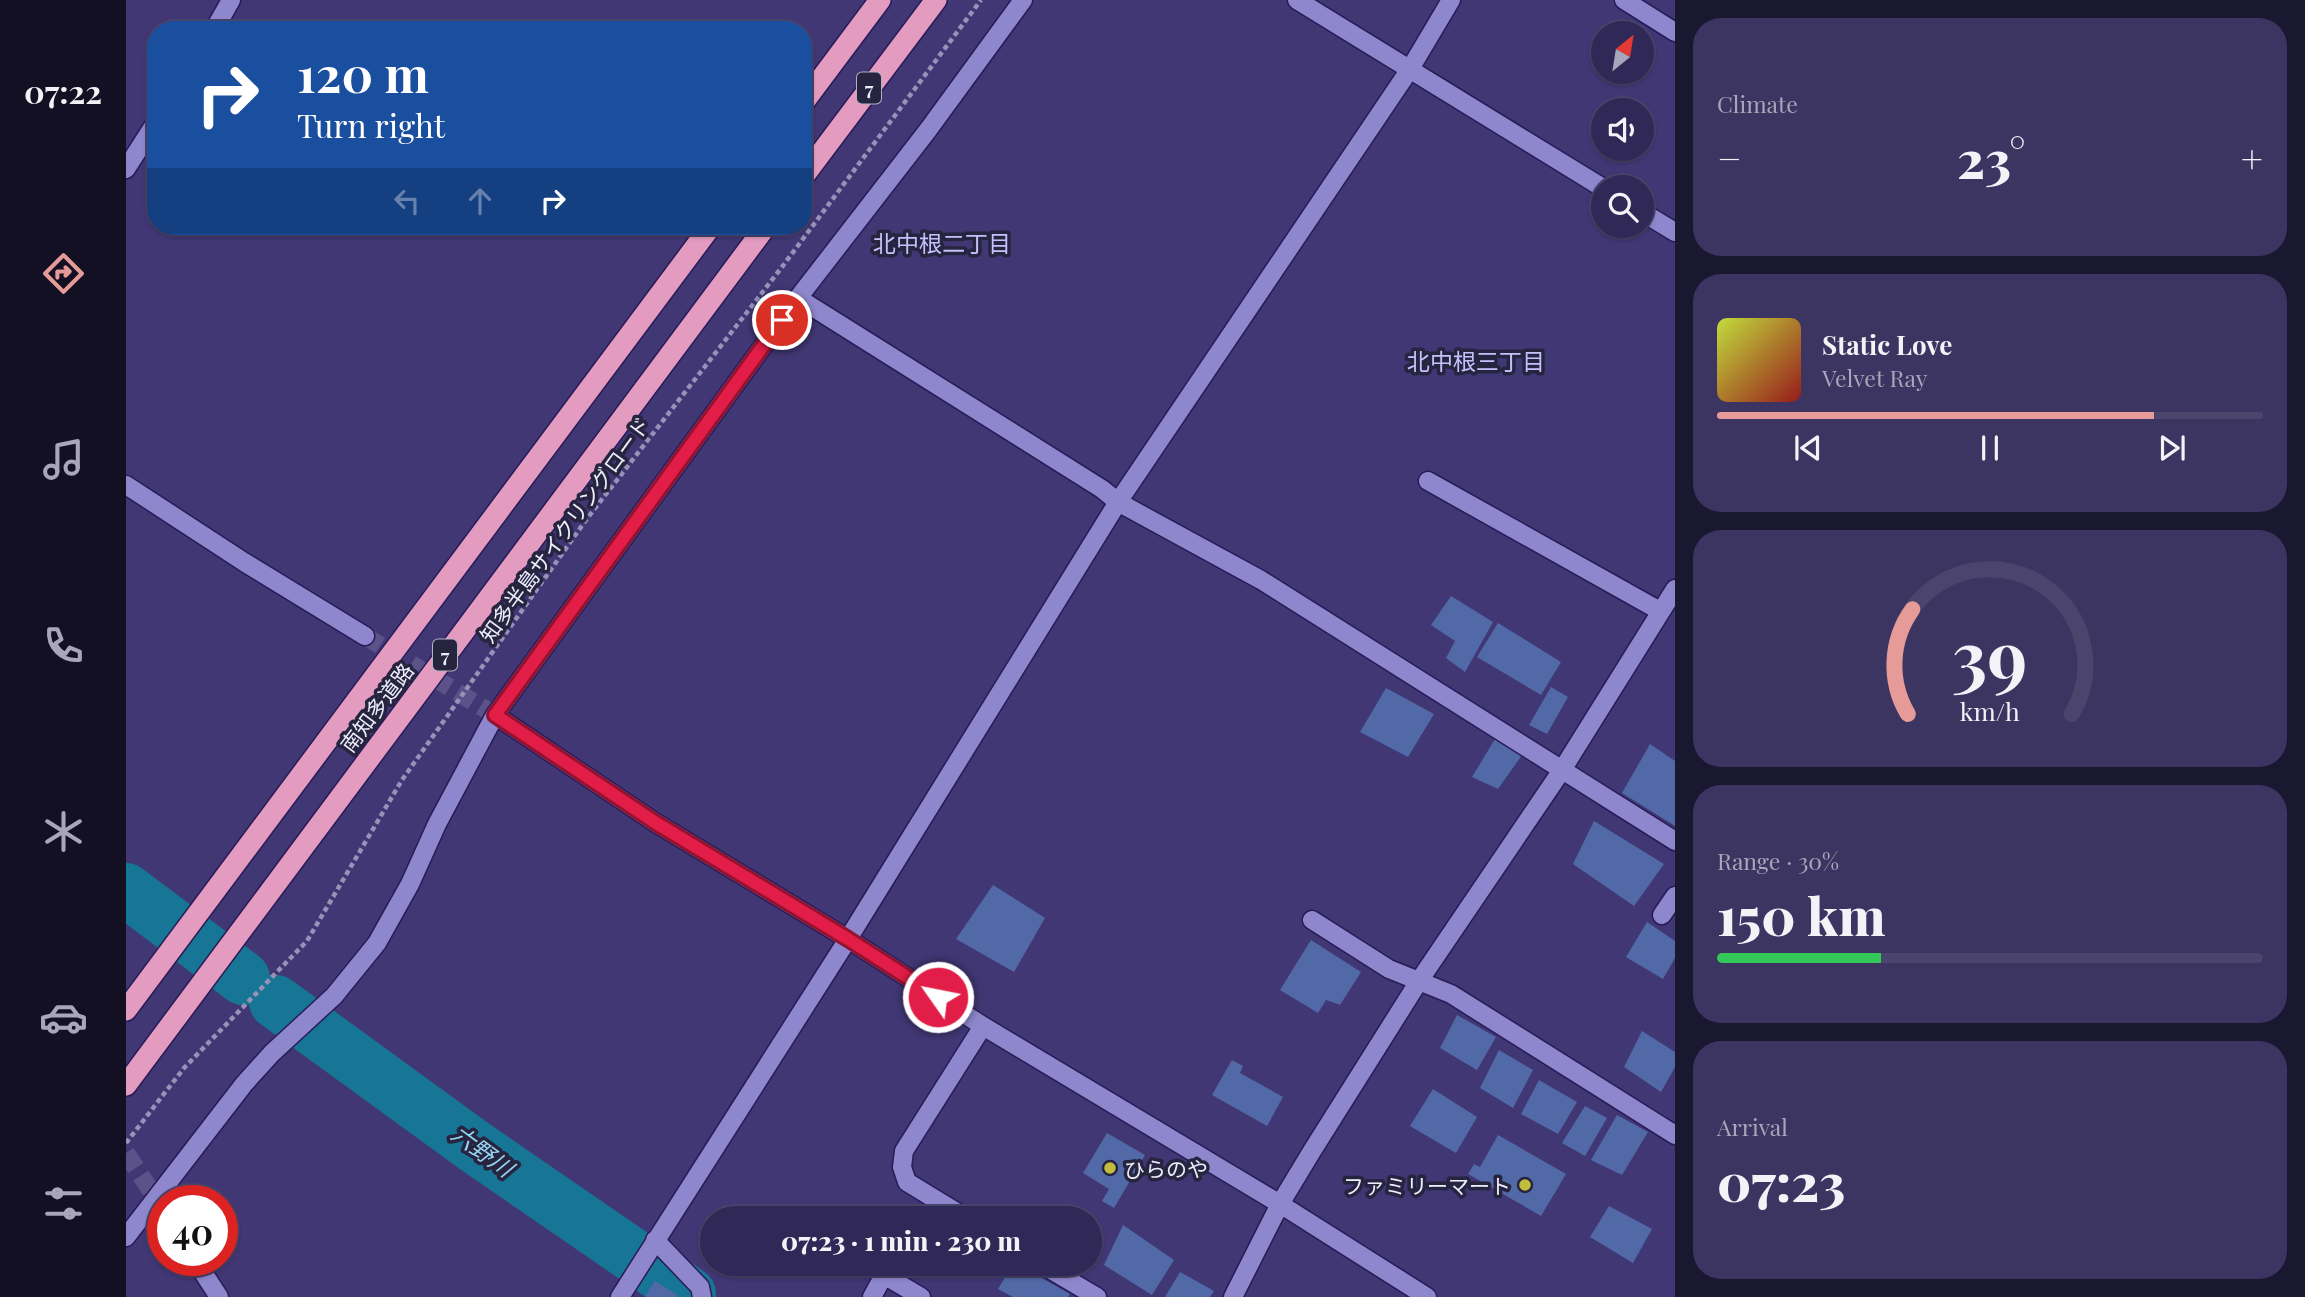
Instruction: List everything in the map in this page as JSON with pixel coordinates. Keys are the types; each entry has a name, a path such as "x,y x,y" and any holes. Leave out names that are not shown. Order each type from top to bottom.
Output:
{"highway":[{"name":"7","path":"812,91 880,0"},
{"name":"7","path":"812,165 936,0"},
{"name":"南知多道路","path":"126,1010 704,235"},
{"name":"南知多道路","path":"126,1084 759,235"}],"street":[{"path":"219,21 231,0"},
{"path":"172,1185 244,1084 272,1053 334,996 377,943 410,884 437,824 495,715 798,298 928,130 1023,0"},
{"path":"1297,0 1591,181"},
{"path":"620,1297 848,939 1118,502 1410,69 1451,0"},
{"path":"1624,0 1675,33"},
{"path":"126,169 147,136"},
{"path":"1654,219 1675,232"},
{"path":"798,298 1102,489 1118,502 1261,580 1675,841"},
{"path":"1428,481 1660,611"},
{"path":"126,485 365,636"},
{"path":"1233,1297 1280,1204 1419,981 1562,769 1675,589"},
{"path":"495,715 656,823 848,939 983,1026 1280,1204 1427,1297"},
{"path":"1662,915 1675,897"},
{"path":"1312,920 1390,969 1451,994 1675,1135"},
{"path":"946,1206 907,1182 902,1167 904,1151 983,1026"},
{"path":"126,1237 147,1215"},
{"path":"654,1241 700,1287 702,1297"},
{"path":"872,1297 884,1275 921,1297"},
{"path":"205,1276 219,1297"},
{"path":"1061,1276 1097,1297"}],"path":[{"name":"知多半島サイクリングロード","path":"812,227 981,0"},
{"name":"知多半島サイクリングロード","path":"126,1143 184,1068 307,941 402,780 586,520 806,235"}],"building":[{"path":"1451,596 1493,622 1465,672 1446,658 1455,641 1431,625"},
{"path":"1498,623 1561,662 1541,695 1477,657"},
{"path":"1551,687 1568,697 1547,734 1529,725"},
{"path":"1386,688 1434,714 1408,757 1360,732"},
{"path":"1495,739 1522,755 1498,789 1472,777"},
{"path":"1650,744 1675,761 1675,826 1622,793"},
{"path":"1594,821 1664,864 1634,906 1573,864"},
{"path":"993,885 1045,918 1014,972 956,939"},
{"path":"1647,922 1675,941 1675,958 1663,979 1626,957"},
{"path":"1311,940 1361,972 1340,1005 1326,1000 1318,1013 1280,990"},
{"path":"1457,1015 1496,1037 1477,1070 1440,1048"},
{"path":"1642,1031 1675,1052 1675,1067 1661,1092 1624,1067"},
{"path":"1499,1050 1533,1070 1513,1108 1480,1088"},
{"path":"1232,1060 1243,1066 1240,1073 1283,1097 1267,1126 1212,1095"},
{"path":"1539,1080 1577,1102 1558,1134 1521,1114"},
{"path":"1433,1089 1477,1117 1456,1153 1410,1126"},
{"path":"1585,1106 1607,1118 1585,1156 1562,1143"},
{"path":"1617,1115 1648,1132 1622,1175 1591,1160"},
{"path":"1107,1133 1145,1155 1114,1208 1102,1201 1109,1189 1083,1173"},
{"path":"1498,1135 1566,1174 1541,1216 1468,1174 1474,1164 1480,1167"},
{"path":"1609,1206 1652,1229 1633,1263 1590,1237"},
{"path":"1123,1225 1174,1260 1152,1295 1104,1265"},
{"path":"1180,1272 1214,1291 1210,1297 1165,1297"},
{"path":"1006,1276 1038,1276 1070,1294 1068,1297 1013,1297 998,1289"},
{"path":"655,1281 676,1294 677,1297 645,1297"}],"waterway":[{"name":"六野川","path":"126,890 243,978"},
{"name":"六野川","path":"276,1002 474,1146 689,1294 689,1297"}],"tunnel":[{"path":"365,636 495,715"},
{"path":"126,1153 147,1185"}],"place":[{"name":"ひらのや","path":"1110,1168"},
{"name":"ファミリーマート","path":"1525,1185"}],"district":[{"name":"北中根二丁目","path":"942,242"},
{"name":"北中根三丁目","path":"1476,360"}],"route":[{"path":"782,320 495,715 656,823 848,939 938,997"}]}
